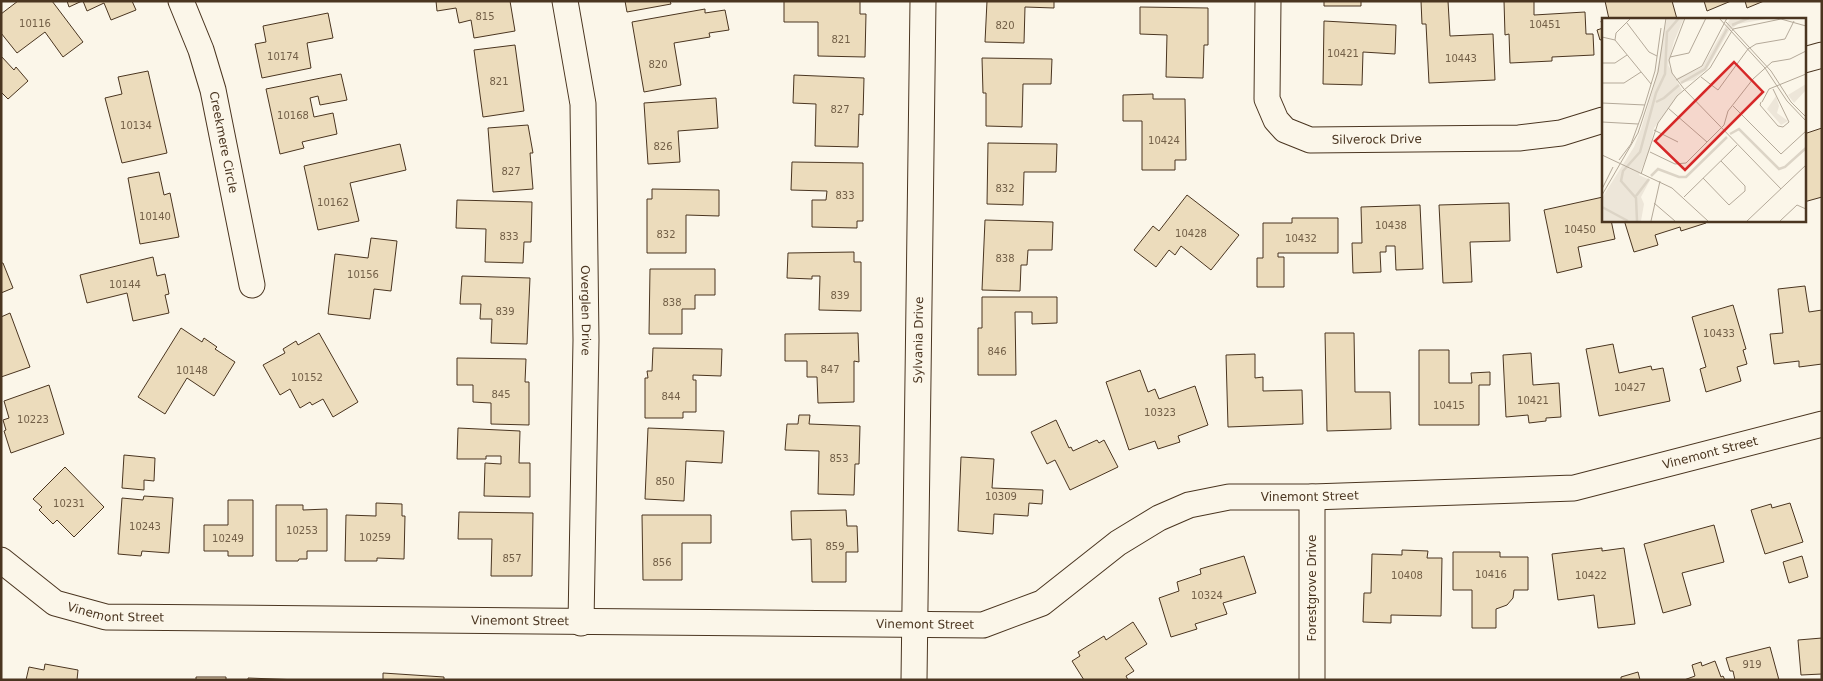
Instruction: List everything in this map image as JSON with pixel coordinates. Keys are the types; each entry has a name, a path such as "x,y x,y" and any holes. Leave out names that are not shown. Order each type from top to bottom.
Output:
{"street":[{"name":"Creekmere Circle","path":"181,1 201,50 213,90 252,285"},
{"name":"Overglen Drive","path":"566,1 583,104 586,340 581,622"},
{"name":"Sylvania Drive","path":"914,680 923,1"},
{"name":"Silverock Drive","path":"1268,1 1267,99 1276,120 1284,130 1310,140 1520,138 1561,133 1602,120"},
{"path":"1806,59 1822,55"},
{"name":"Vinemont Street","path":"1,560 55,603 106,617 983,625 1042,603 1118,544 1159,518 1189,506 1229,497 1312,497 1574,488 1822,424"},
{"name":"Forestgrove Drive","path":"1312,497 1312,680"}],"building":[{"path":"18,1 52,1 83,42 63,57 45,32 17,53 1,33 1,14"},
{"path":"67,1 82,1 69,7"},
{"path":"83,1 132,1 136,10 111,20 104,3 87,11"},
{"path":"436,1 510,1 515,31 474,38 471,20 459,23 456,8 437,11"},
{"path":"625,1 670,1 671,4 627,12"},
{"path":"784,1 860,1 860,14 866,14 865,57 818,56 818,22 784,22"},
{"path":"987,1 1054,1 1054,8 1025,7 1024,43 985,42"},
{"path":"1324,1 1361,1 1361,6 1324,6"},
{"path":"1421,1 1448,1 1450,36 1493,34 1495,80 1429,83 1426,24 1422,24"},
{"path":"1504,1 1534,1 1534,15 1585,12 1586,34 1593,34 1594,55 1552,57 1552,61 1510,63 1509,34 1505,35"},
{"path":"1605,1 1672,1 1677,18 1609,18"},
{"path":"1704,1 1731,1 1707,11"},
{"path":"1745,1 1764,1 1747,8"},
{"path":"1140,7 1208,8 1208,45 1204,45 1203,78 1166,77 1167,35 1140,34"},
{"path":"705,9 705,13 725,10 729,30 709,33 710,37 674,43 681,85 644,92 632,22"},
{"path":"328,13 333,38 307,43 311,68 262,78 255,44 266,42 263,26"},
{"path":"1324,21 1396,25 1395,54 1363,52 1362,85 1323,84"},
{"path":"1602,28 1602,39 1600,40 1597,30"},
{"path":"515,45 524,111 483,117 474,50"},
{"path":"1,56 14,70 16,67 28,81 8,99 1,92"},
{"path":"982,58 1052,59 1051,84 1023,84 1022,127 986,126 986,93 983,93"},
{"path":"148,71 167,153 122,163 105,98 122,94 118,77"},
{"path":"341,74 347,100 320,105 318,96 310,98 314,117 333,113 337,134 302,142 304,148 280,154 266,89"},
{"path":"794,75 864,78 863,115 859,114 858,147 815,146 816,104 793,103"},
{"path":"1153,94 1153,99 1185,99 1186,160 1175,160 1175,170 1142,170 1142,121 1123,121 1123,95"},
{"path":"716,98 718,128 678,131 680,162 648,164 644,103"},
{"path":"528,125 533,153 530,153 533,189 493,192 488,128"},
{"path":"1822,128 1822,197 1806,201 1806,133"},
{"path":"988,143 1057,144 1056,172 1024,172 1023,205 987,204"},
{"path":"400,144 406,170 350,183 359,221 318,230 304,166"},
{"path":"792,162 863,163 863,221 857,221 857,228 812,227 812,200 826,200 827,191 791,190"},
{"path":"159,172 164,195 170,193 179,237 140,244 128,178"},
{"path":"652,189 719,190 719,216 686,215 686,253 647,253 647,199 652,199"},
{"path":"1187,195 1239,235 1211,270 1181,246 1175,255 1169,250 1156,267 1134,250 1153,226 1159,231"},
{"path":"1602,197 1602,221 1611,221 1615,239 1578,247 1582,267 1557,273 1544,210"},
{"path":"457,200 532,202 531,242 524,242 523,263 485,262 486,229 456,228"},
{"path":"1509,203 1510,241 1470,242 1472,282 1443,283 1439,205"},
{"path":"1420,205 1423,269 1396,270 1395,246 1386,246 1386,252 1380,252 1381,272 1353,273 1352,243 1362,243 1361,207"},
{"path":"1292,218 1338,218 1338,253 1278,253 1278,257 1284,257 1284,287 1257,287 1257,258 1263,258 1263,223 1292,223"},
{"path":"985,220 1053,222 1052,250 1028,250 1027,265 1021,265 1020,291 982,290"},
{"path":"1624,221 1706,221 1706,223 1681,231 1680,227 1655,235 1658,245 1634,252"},
{"path":"371,238 397,241 391,291 374,289 370,319 328,314 335,254 368,258"},
{"path":"854,252 854,262 861,262 861,311 819,310 820,276 812,276 812,279 787,278 788,253"},
{"path":"153,257 157,276 165,274 169,294 165,295 169,313 133,321 127,293 87,303 80,275"},
{"path":"1,263 3,263 13,288 1,293"},
{"path":"650,269 715,269 715,295 695,295 695,309 682,309 682,334 649,334"},
{"path":"462,276 530,278 527,344 491,343 492,319 480,319 481,304 460,304"},
{"path":"1805,286 1809,312 1822,310 1822,364 1799,367 1799,361 1774,364 1770,334 1783,333 1778,289"},
{"path":"982,297 1057,297 1057,323 1032,324 1032,312 1015,312 1016,375 978,375 978,328 982,328"},
{"path":"1733,305 1746,349 1743,350 1747,364 1737,367 1741,381 1706,392 1700,369 1706,367 1692,317"},
{"path":"10,313 30,367 1,377 1,317"},
{"path":"181,328 202,342 204,338 217,347 215,349 235,362 214,396 187,378 165,414 138,397"},
{"path":"319,333 358,402 333,417 323,399 312,405 310,402 300,408 290,389 280,395 263,365 285,353 283,349 296,341 298,345"},
{"path":"858,333 859,362 854,361 854,402 818,403 817,377 807,377 807,361 785,361 785,334"},
{"path":"1325,333 1354,333 1355,392 1390,392 1391,429 1327,431"},
{"path":"1613,344 1619,373 1651,366 1652,370 1663,368 1670,401 1599,416 1586,349"},
{"path":"653,348 722,349 721,376 693,375 693,380 696,380 696,412 683,412 683,418 645,418 645,378 648,378 647,371 652,371"},
{"path":"1419,350 1449,350 1449,383 1472,383 1471,373 1490,372 1490,385 1479,385 1479,425 1419,425"},
{"path":"1531,353 1533,385 1559,383 1561,417 1546,418 1546,421 1529,423 1528,415 1506,417 1503,355"},
{"path":"1255,354 1255,378 1263,377 1263,391 1302,390 1303,424 1228,427 1226,355"},
{"path":"457,358 526,359 525,382 529,382 529,425 491,424 491,403 473,402 473,385 457,385"},
{"path":"1140,370 1148,392 1155,389 1159,399 1195,386 1208,425 1178,436 1180,442 1158,449 1155,441 1129,450 1106,382"},
{"path":"49,385 64,434 11,453 4,431 6,430 3,420 9,418 4,401"},
{"path":"799,415 810,415 809,424 860,426 859,464 855,464 854,495 818,494 819,451 785,450 787,424 798,424"},
{"path":"1056,420 1069,448 1071,447 1073,451 1097,440 1099,443 1104,440 1118,467 1070,490 1055,460 1047,464 1031,432"},
{"path":"458,428 520,431 519,463 530,463 530,497 484,496 485,463 501,464 501,456 486,456 486,459 457,459"},
{"path":"648,428 724,431 722,463 686,461 684,501 645,499"},
{"path":"124,455 155,458 154,481 144,480 144,490 122,488"},
{"path":"961,457 994,459 992,488 1043,490 1042,504 1029,503 1028,516 994,514 993,534 958,531"},
{"path":"65,467 104,507 74,537 57,520 53,524 39,510 42,507 33,499"},
{"path":"144,496 173,498 169,553 142,551 141,556 118,554 122,498 143,500"},
{"path":"228,500 253,500 253,556 228,556 228,551 204,551 204,525 228,525"},
{"path":"376,503 402,504 402,516 405,516 404,559 377,558 377,561 345,561 346,515 376,516"},
{"path":"1790,503 1803,542 1765,554 1751,510 1771,504 1772,508"},
{"path":"276,505 303,505 303,510 327,509 327,551 307,551 307,559 299,559 298,561 276,561"},
{"path":"846,510 847,526 857,526 858,552 846,552 846,582 812,582 811,539 792,540 791,511"},
{"path":"459,512 533,513 532,576 491,576 492,539 458,539"},
{"path":"642,515 711,515 711,543 682,543 682,580 643,580"},
{"path":"1714,525 1724,562 1682,573 1691,605 1663,613 1644,544"},
{"path":"1602,548 1602,551 1624,548 1635,624 1598,628 1594,595 1558,600 1552,554"},
{"path":"1402,550 1428,551 1427,558 1442,558 1441,616 1391,615 1391,623 1363,622 1364,593 1371,593 1372,554 1402,555"},
{"path":"1453,552 1500,552 1500,557 1528,557 1528,590 1514,590 1513,598 1507,605 1496,609 1496,628 1472,628 1472,590 1453,590"},
{"path":"1244,556 1256,593 1223,603 1227,614 1195,624 1197,629 1171,637 1159,598 1179,591 1177,582 1201,574 1200,569"},
{"path":"1802,556 1808,577 1789,583 1783,562"},
{"path":"1133,622 1147,644 1125,658 1134,671 1126,676 1128,680 1084,680 1072,661 1080,656 1078,652 1104,636 1106,640"},
{"path":"1822,638 1822,674 1801,675 1798,640"},
{"path":"1770,647 1779,680 1735,680 1733,671 1730,671 1726,658"},
{"path":"1715,661 1721,677 1723,676 1725,680 1684,680 1695,676 1692,665 1701,662 1702,666"},
{"path":"45,664 78,670 77,680 26,680 29,667 44,670"},
{"path":"1638,672 1640,680 1621,680 1621,677"},
{"path":"383,673 444,677 444,680 383,680"},
{"path":"196,677 226,677 226,680 196,680"},
{"path":"248,678 300,680 248,680"}]}
